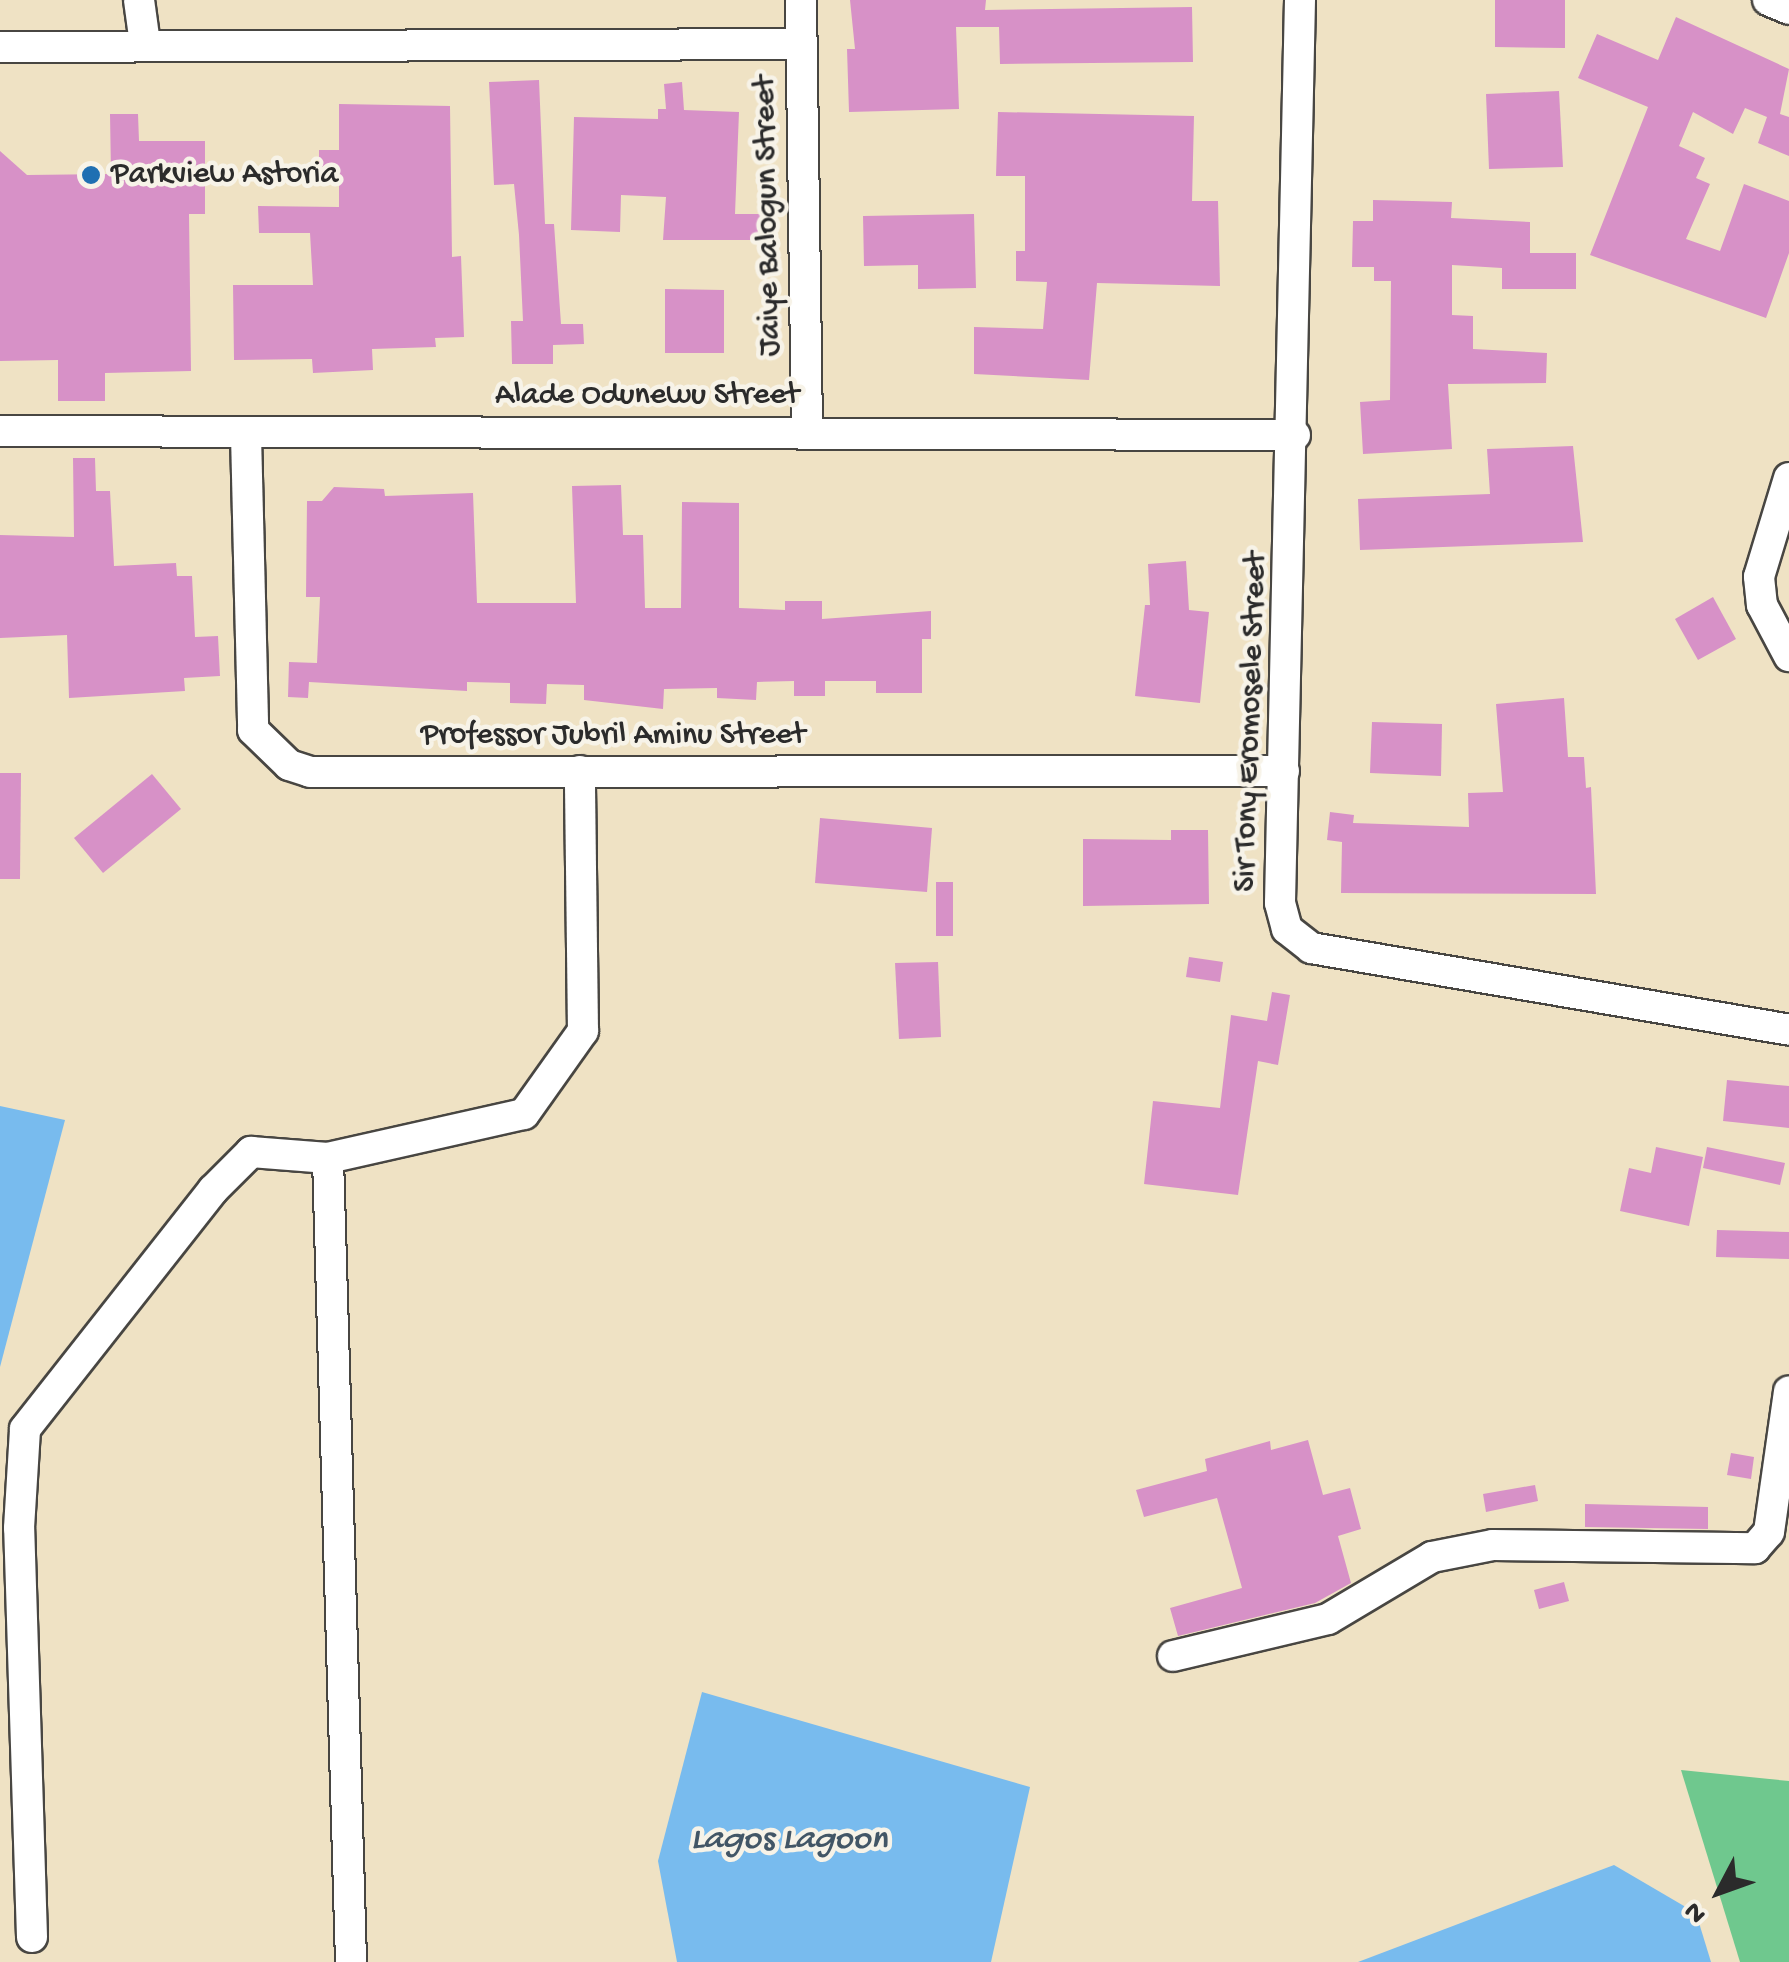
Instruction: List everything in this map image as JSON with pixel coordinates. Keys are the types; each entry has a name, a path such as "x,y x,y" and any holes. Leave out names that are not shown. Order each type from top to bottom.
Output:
{"street":[{"path":"139,0 145,44"},
{"name":"Jaiye Balogun Street","path":"801,0 807,430"},
{"name":"Sir Tony Eromosele Street","path":"1300,0 1295,435 1280,903 1287,929 1312,948 1789,1030"},
{"path":"1768,0 1789,9"},
{"path":"0,47 801,44"},
{"name":"Alade Odunewu Street","path":"0,431 246,434 807,430 1295,435"},
{"name":"Professor Jubril Aminu Street","path":"246,434 253,730 268,751 310,772 1284,772"},
{"path":"1789,478 1759,577 1762,605 1789,656"},
{"path":"32,1938 18,1528 26,1429 212,1190 251,1152 328,1158 524,1114 583,1031 580,771"},
{"path":"328,1158 351,1962"},
{"path":"1173,1656 1328,1619 1432,1558 1527,1544 1755,1548 1769,1532 1789,1391"}],"green space":[{"path":"1681,1770 1789,1781 1789,1962 1740,1962"}],"water":[{"path":"0,1106 65,1120 0,1367"},
{"name":"Lagos Lagoon","path":"702,1692 1030,1787 991,1962 677,1962 658,1861"},
{"path":"1614,1865 1696,1913 1711,1962 1358,1962"}],"building":[{"path":"850,0 986,0 985,10 1192,7 1193,62 1000,64 999,27 956,27 959,109 849,112 847,49 855,49"},
{"path":"1495,0 1565,0 1565,48 1495,47"},
{"path":"1676,17 1789,69 1780,114 1789,117 1789,156 1758,143 1767,117 1745,108 1733,134 1693,112 1679,146 1705,158 1696,178 1710,184 1686,239 1720,251 1744,184 1789,201 1789,253 1766,318 1590,255 1648,107 1578,78 1597,34 1658,60"},
{"path":"539,80 545,224 554,224 561,324 583,324 584,344 553,345 553,364 512,364 511,321 523,321 519,235 514,184 494,185 489,82"},
{"path":"682,82 684,110 739,112 735,214 766,214 763,240 663,240 666,197 621,195 620,232 571,230 574,117 658,119 658,109 666,109 664,84"},
{"path":"1559,91 1563,167 1489,169 1486,94"},
{"path":"339,104 450,106 452,257 461,256 464,337 435,338 436,347 372,349 373,370 313,373 312,359 234,360 233,285 313,285 310,233 259,233 258,206 339,207 339,170 319,170 319,150 339,150"},
{"path":"998,112 1194,116 1192,201 1218,201 1220,286 1097,283 1089,380 974,374 974,327 1043,329 1047,282 1016,281 1016,251 1025,251 1025,176 996,176"},
{"path":"110,114 138,114 139,141 205,141 205,214 189,214 191,371 105,373 105,401 58,401 58,360 0,361 0,151 27,175 111,174"},
{"path":"1373,200 1452,202 1451,218 1530,222 1530,253 1576,253 1576,289 1502,289 1502,268 1452,265 1452,315 1473,316 1473,349 1547,353 1546,383 1448,384 1452,449 1363,454 1360,402 1390,400 1391,281 1374,281 1374,267 1352,267 1353,221 1373,221"},
{"path":"974,214 976,288 918,289 918,265 864,266 863,216"},
{"path":"665,289 724,290 724,353 665,353"},
{"path":"1573,446 1583,542 1360,550 1358,499 1490,494 1487,449"},
{"path":"73,458 95,458 96,491 110,491 114,566 176,563 177,576 192,576 195,637 218,636 220,676 184,678 185,691 69,698 67,635 0,638 0,535 74,537"},
{"path":"621,485 623,535 643,535 645,608 681,608 682,502 739,503 739,608 785,610 785,601 822,601 822,619 931,611 931,639 922,639 922,693 876,693 876,681 825,681 825,696 794,696 794,681 757,682 756,700 717,698 717,688 664,689 663,709 584,700 584,685 547,684 546,704 510,703 510,683 467,682 467,691 309,682 308,698 288,697 289,662 317,663 320,597 306,597 307,501 322,501 334,487 384,489 385,496 473,493 477,603 576,603 572,486"},
{"path":"1186,561 1189,610 1209,612 1200,703 1135,696 1145,605 1150,605 1148,564"},
{"path":"1713,597 1736,639 1698,660 1675,619"},
{"path":"1564,698 1568,757 1584,757 1586,788 1591,787 1596,894 1341,893 1342,842 1327,840 1330,812 1354,815 1353,823 1469,827 1468,793 1503,792 1496,704"},
{"path":"1372,722 1442,724 1441,776 1370,773"},
{"path":"0,773 21,773 20,879 0,879"},
{"path":"152,774 181,809 103,873 74,838"},
{"path":"820,818 932,828 927,892 815,883"},
{"path":"1171,830 1208,830 1209,904 1083,906 1083,839 1171,840"},
{"path":"936,882 953,882 953,936 936,936"},
{"path":"1189,957 1223,962 1220,982 1186,977"},
{"path":"938,962 941,1037 899,1039 895,963"},
{"path":"1272,992 1290,995 1278,1065 1258,1061 1238,1195 1144,1184 1153,1101 1220,1108 1231,1015 1267,1021"},
{"path":"1727,1080 1789,1086 1789,1128 1723,1121"},
{"path":"1656,1147 1703,1157 1689,1226 1620,1211 1629,1168 1651,1173"},
{"path":"1707,1147 1785,1163 1780,1185 1703,1168"},
{"path":"1717,1230 1789,1232 1789,1259 1716,1257"},
{"path":"1308,1440 1323,1495 1350,1488 1361,1529 1338,1536 1351,1583 1315,1603 1178,1636 1170,1608 1242,1588 1217,1498 1144,1517 1136,1490 1207,1471 1205,1459 1270,1441 1271,1450"},
{"path":"1731,1453 1754,1457 1751,1479 1727,1475"},
{"path":"1535,1485 1538,1501 1486,1512 1483,1494"},
{"path":"1585,1504 1708,1507 1708,1529 1585,1527"},
{"path":"1564,1582 1569,1601 1539,1609 1534,1590"}],"place":[{"name":"Parkview Astoria","path":"91,175"}]}
